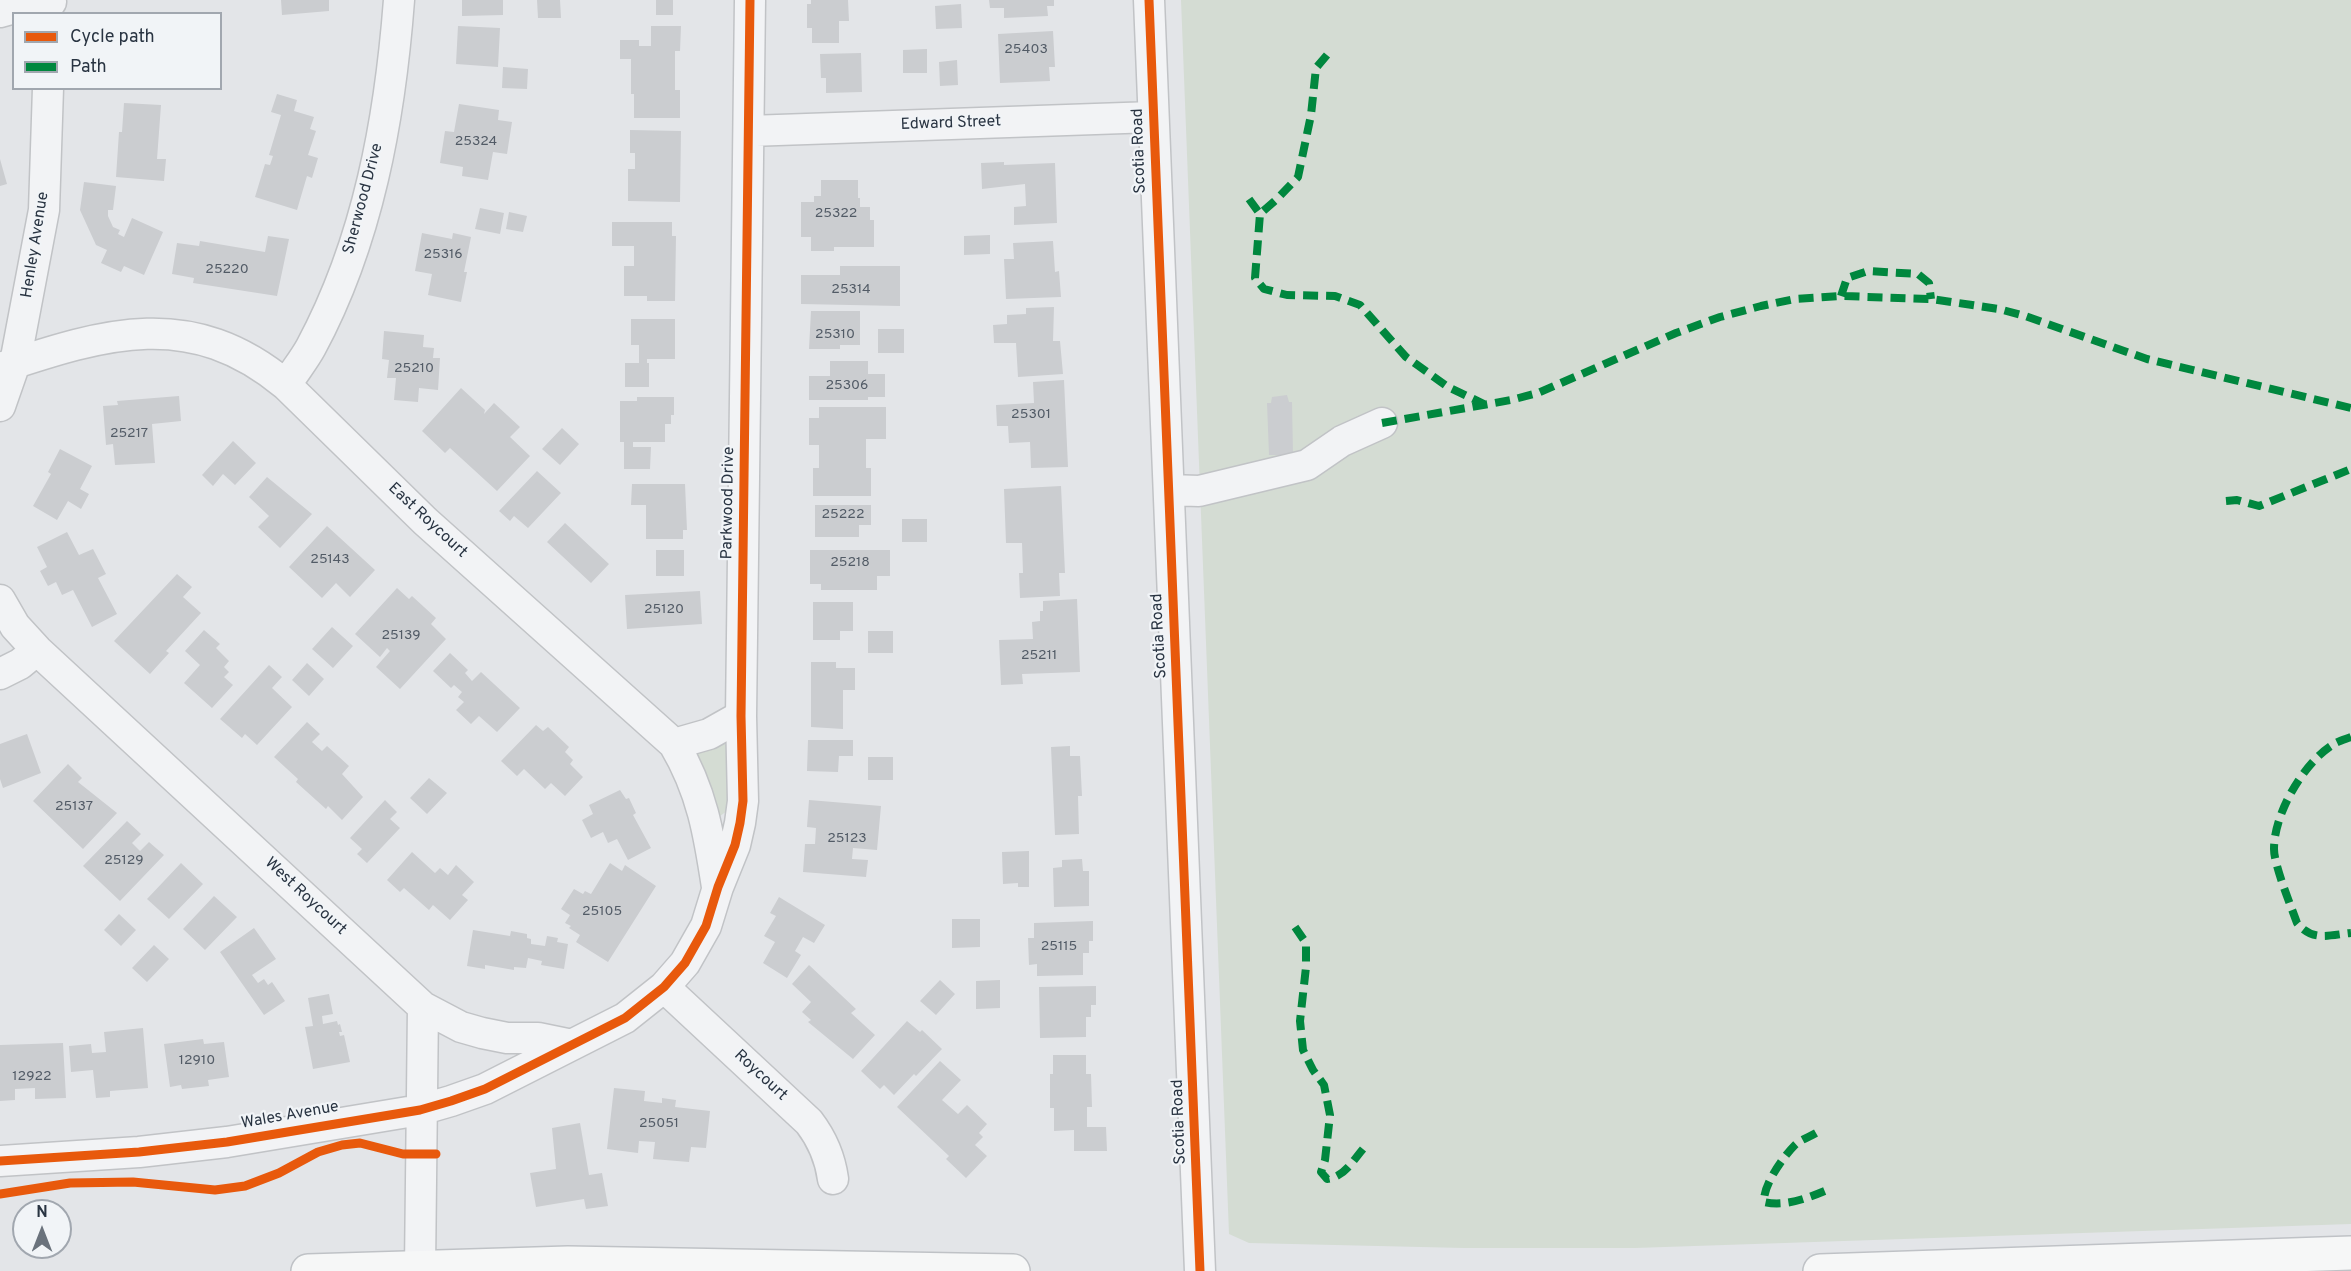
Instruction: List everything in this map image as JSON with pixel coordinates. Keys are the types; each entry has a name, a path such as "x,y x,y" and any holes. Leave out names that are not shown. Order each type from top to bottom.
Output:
{"main road":[{"path":"1820,1271 2351,1253"},
{"path":"308,1271 568,1263 1013,1271"}],"street":[{"name":"Sherwood Drive","path":"286,385 323,321 361,222 386,117 399,0"},
{"name":"Parkwood Drive","path":"664,987 685,963 706,926 717,887 735,845 743,801 741,716 750,0"},
{"name":"Scotia Road","path":"1149,0 1200,1271"},
{"path":"0,12 25,5 51,5"},
{"name":"Henley Avenue","path":"7,366 44,210 48,90"},
{"name":"Edward Street","path":"749,131 1153,117"},
{"name":"East Roycourt","path":"7,366 64,348 119,336 169,333 216,343 245,355 266,368 425,521 674,744 686,764 698,793 709,829 717,887"},
{"path":"0,406 7,366"},
{"path":"1168,490 1199,491 1307,465 1342,441 1382,423"},
{"name":"West Roycourt","path":"0,600 15,626 37,650 423,1007 461,1027 482,1033 507,1038 538,1038 572,1045"},
{"path":"0,674 20,664 37,650"},
{"path":"674,744 709,734 741,716"},
{"path":"572,1045 625,1018 664,987"},
{"name":"Roycourt","path":"664,987 808,1122 819,1135 826,1150 833,1179"},
{"path":"420,1268 420,1110 423,1007"},
{"name":"Wales Avenue","path":"0,1161 140,1152 226,1142 420,1110 485,1089 572,1045"}],"shaded area":[{"path":"1181,0 2351,0 2351,1224 1635,1248 1464,1248 1249,1243 1229,1234"},
{"path":"723,741 727,747 727,811 720,816 694,759 696,749"}],"building":[{"path":"281,0 329,0 329,11 282,15"},
{"path":"462,0 503,0 503,15 462,16"},
{"path":"537,0 560,0 561,18 538,18"},
{"path":"656,0 673,0 673,15 656,15"},
{"path":"811,0 848,0 849,21 839,21 839,43 812,43 812,28 807,28 807,4 811,4"},
{"path":"989,0 1054,0 1054,6 1047,6 1048,16 1004,18 1004,8 990,8"},
{"path":"961,4 962,28 936,29 935,6"},
{"path":"458,26 500,28 498,67 456,64"},
{"path":"651,26 681,26 680,51 675,51 675,90 680,90 680,118 634,118 631,59 620,59 620,40 639,40 639,46 651,46"},
{"path":"1053,31 1055,67 1049,67 1050,81 1000,83 998,34"},
{"path":"927,49 927,73 903,73 903,50"},
{"path":"861,53 862,92 826,93 826,78 821,78 820,54"},
{"path":"957,60 958,85 940,86 939,62"},
{"path":"503,67 528,69 527,89 502,88"},
{"path":"277,94 297,100 294,111 314,117 310,129 316,131 308,155 318,158 312,178 307,176 297,210 255,197 265,164 270,165 273,156 269,155 281,115 271,112"},
{"path":"124,103 161,105 157,159 166,159 164,181 116,177 119,132 122,132"},
{"path":"459,104 499,110 498,120 512,122 507,154 493,152 488,180 462,176 463,167 440,163 445,131 454,132"},
{"path":"630,130 681,131 680,202 628,201 628,169 635,169 635,153 630,153"},
{"path":"0,159 7,184 0,186"},
{"path":"1004,162 1004,165 1055,163 1057,223 1014,225 1014,207 1026,206 1025,184 982,189 981,163"},
{"path":"821,180 858,180 860,207 870,207 870,220 874,220 874,247 834,247 834,251 811,251 811,237 801,237 801,202 814,202 814,196 821,196"},
{"path":"84,182 116,186 113,210 108,210 108,216 113,227 120,230 118,234 124,237 132,218 163,232 144,275 124,266 121,272 101,263 107,250 96,245 80,210"},
{"path":"480,208 504,213 500,234 475,229"},
{"path":"509,212 527,216 523,232 506,229"},
{"path":"612,222 672,222 672,236 676,236 675,301 647,301 647,296 624,296 624,266 634,266 634,246 612,246"},
{"path":"422,233 452,239 453,233 471,237 461,302 428,295 432,274 415,271"},
{"path":"990,235 990,254 964,255 964,236"},
{"path":"268,236 289,239 277,296 193,283 194,278 172,274 177,243 199,246 200,241 265,252"},
{"path":"1053,241 1055,272 1059,271 1061,297 1006,299 1004,259 1014,259 1013,243"},
{"path":"840,266 900,266 900,306 801,304 801,275 840,275"},
{"path":"1054,307 1053,341 1060,341 1063,374 1018,377 1016,343 994,343 993,325 1007,324 1007,315 1026,314 1026,308"},
{"path":"811,311 860,311 860,345 840,345 840,349 809,349"},
{"path":"631,319 675,319 675,359 647,359 649,387 625,387 625,363 639,363 639,345 631,345"},
{"path":"878,329 904,329 904,353 878,353"},
{"path":"384,331 424,335 423,347 434,348 433,358 440,358 438,390 419,388 418,402 394,400 396,378 387,378 389,360 382,359"},
{"path":"830,361 868,361 868,374 885,374 885,397 868,397 868,400 809,400 809,376 830,376"},
{"path":"1064,380 1068,467 1031,468 1030,442 1009,443 1008,426 997,426 996,405 1034,403 1033,382"},
{"path":"461,388 485,410 484,414 494,403 520,427 510,437 530,456 497,491 450,448 445,453 422,431"},
{"path":"1287,395 1289,402 1292,402 1293,455 1269,455 1267,403 1271,403 1272,397"},
{"path":"179,396 181,421 152,424 155,463 115,465 113,444 106,445 103,406 118,405 117,401"},
{"path":"637,397 674,397 674,415 671,415 671,424 665,424 665,442 633,442 633,447 651,447 650,469 624,469 624,442 620,442 620,401 637,401"},
{"path":"819,407 886,407 886,439 866,439 866,468 871,468 871,496 813,496 813,468 819,468 819,445 809,445 809,418 819,418"},
{"path":"562,428 579,444 560,465 542,449"},
{"path":"233,441 256,463 235,485 223,474 213,486 202,475"},
{"path":"60,449 92,466 80,489 89,494 81,509 68,501 57,520 33,506 51,474 48,472"},
{"path":"537,471 561,493 528,528 514,516 510,521 499,511"},
{"path":"267,477 312,514 280,548 258,527 269,516 249,497"},
{"path":"632,484 685,484 687,530 683,530 683,539 646,539 646,505 631,505"},
{"path":"1061,486 1065,573 1059,573 1060,596 1020,598 1019,573 1023,573 1022,543 1006,543 1004,489"},
{"path":"815,505 871,505 871,525 859,525 859,537 815,537"},
{"path":"902,519 927,519 927,542 902,542"},
{"path":"565,523 609,564 591,583 547,542"},
{"path":"327,526 375,570 350,597 336,583 322,598 289,567"},
{"path":"67,532 79,555 93,549 106,574 98,578 117,614 92,627 73,590 62,595 56,582 48,586 40,571 47,567 37,547"},
{"path":"656,550 684,550 684,576 656,576"},
{"path":"810,550 890,550 890,576 877,576 877,590 821,590 821,584 810,584"},
{"path":"177,574 192,587 183,597 201,613 166,651 169,653 150,674 114,641"},
{"path":"397,588 409,599 412,596 436,618 431,624 446,639 400,689 376,667 390,651 387,648 380,657 355,634"},
{"path":"700,591 702,624 627,629 625,595"},
{"path":"1077,599 1080,672 1022,674 1023,684 1001,685 999,640 1033,639 1032,622 1040,621 1043,601"},
{"path":"813,602 853,602 853,631 840,631 840,640 813,640"},
{"path":"332,627 353,646 333,668 312,649"},
{"path":"204,630 220,644 216,648 229,661 224,667 229,672 224,677 233,685 212,708 184,683 200,665 185,651"},
{"path":"868,631 893,631 893,653 868,653"},
{"path":"450,653 468,670 465,673 472,681 481,672 520,708 497,732 479,716 471,724 456,710 464,702 458,697 462,692 454,685 451,688 433,671"},
{"path":"811,662 836,662 836,668 855,668 855,690 843,690 843,729 811,727"},
{"path":"307,663 324,679 309,696 292,680"},
{"path":"269,665 282,677 272,688 292,707 257,745 245,734 242,738 220,719"},
{"path":"307,722 320,734 312,742 322,751 327,746 349,766 342,774 363,797 342,820 328,806 326,809 296,782 298,779 274,757"},
{"path":"536,725 543,731 548,727 569,747 565,752 573,760 570,764 583,777 565,796 551,783 545,789 524,769 517,776 501,761"},
{"path":"27,734 41,773 3,788 0,779 0,744"},
{"path":"808,740 853,740 853,756 839,756 838,772 807,771"},
{"path":"1070,746 1070,756 1080,756 1082,796 1078,796 1079,834 1055,835 1051,747"},
{"path":"868,757 893,757 893,780 868,780"},
{"path":"68,764 82,778 78,782 117,813 83,849 33,801"},
{"path":"429,778 447,793 427,814 410,798"},
{"path":"620,790 626,799 629,798 636,813 633,815 651,848 628,860 617,839 608,843 603,832 591,838 582,820 593,814 589,805"},
{"path":"385,800 397,812 390,819 400,828 367,863 357,854 362,849 350,838"},
{"path":"809,800 881,806 877,850 853,848 852,859 868,860 866,877 803,872 805,844 815,844 816,828 807,827"},
{"path":"127,821 141,834 132,843 140,851 149,842 164,855 120,901 83,866"},
{"path":"1029,851 1029,887 1018,887 1018,883 1003,884 1002,852"},
{"path":"412,852 435,873 440,868 448,875 456,865 474,882 462,895 468,900 450,920 433,905 429,910 404,888 400,892 387,880"},
{"path":"1082,859 1083,871 1089,871 1089,906 1054,907 1053,868 1062,867 1062,860"},
{"path":"181,863 203,884 169,919 147,899"},
{"path":"610,863 622,871 625,865 656,886 608,962 576,942 580,935 565,923 570,915 561,909 574,889 583,894 585,891 591,894"},
{"path":"214,896 237,917 205,950 183,929"},
{"path":"779,897 825,925 814,943 803,937 795,951 801,955 787,978 763,963 775,942 764,936 776,916 770,913"},
{"path":"119,914 136,930 121,946 104,930"},
{"path":"952,919 980,919 980,947 952,948"},
{"path":"1093,921 1093,941 1089,941 1089,953 1083,953 1083,975 1037,976 1037,964 1029,965 1028,938 1034,938 1034,923"},
{"path":"254,928 276,959 252,975 258,983 264,979 268,985 272,982 285,1001 264,1015 220,952"},
{"path":"473,930 510,936 511,931 527,934 527,938 531,939 531,944 545,946 547,936 558,938 557,942 568,944 564,969 541,965 542,961 528,958 526,968 514,967 514,970 485,965 485,969 467,966"},
{"path":"154,945 169,959 147,982 132,968"},
{"path":"809,965 856,1009 851,1013 875,1035 853,1059 808,1022 811,1020 802,1012 811,1002 792,984"},
{"path":"940,980 955,994 936,1015 920,1001"},
{"path":"1000,980 1000,1008 976,1009 976,981"},
{"path":"1096,986 1096,1005 1091,1005 1091,1017 1086,1017 1086,1037 1040,1038 1039,987"},
{"path":"329,994 333,1014 322,1016 323,1024 337,1021 338,1025 340,1024 342,1032 339,1032 340,1036 344,1035 350,1062 313,1069 305,1027 313,1026 308,998"},
{"path":"907,1021 920,1032 922,1030 942,1049 894,1095 884,1085 880,1089 861,1071"},
{"path":"143,1028 148,1088 110,1091 110,1097 96,1098 93,1070 71,1072 69,1046 91,1044 92,1053 106,1052 104,1032"},
{"path":"203,1039 204,1044 224,1042 229,1077 208,1080 209,1086 182,1089 181,1085 170,1087 164,1044"},
{"path":"63,1043 66,1098 35,1099 35,1088 15,1089 15,1100 0,1101 0,1045"},
{"path":"1053,1055 1086,1055 1086,1074 1091,1074 1092,1107 1087,1107 1087,1127 1106,1127 1107,1151 1074,1151 1074,1130 1054,1131 1054,1108 1050,1108 1050,1074 1053,1074"},
{"path":"940,1061 961,1080 942,1100 958,1114 967,1105 987,1124 979,1133 983,1137 975,1145 987,1156 966,1178 946,1159 949,1156 897,1107"},
{"path":"614,1088 645,1091 644,1101 662,1103 662,1098 676,1100 675,1107 710,1111 706,1148 691,1147 689,1162 653,1159 655,1142 639,1141 638,1153 607,1149"},
{"path":"580,1123 589,1175 602,1173 608,1206 586,1209 584,1199 536,1207 530,1173 556,1169 552,1128"}],"marked path":[{"path":"1327,55 1316,68 1311,115 1298,177 1260,214 1255,278 1264,289 1287,295 1335,296 1360,305 1406,357 1448,387 1484,404"},
{"path":"1249,199 1260,214"},
{"path":"1841,296 1847,278 1868,271 1918,274 1929,283 1931,299"},
{"path":"1382,423 1538,393 1676,333 1720,317 1795,299 1841,296 1931,299 1999,309 2147,359 2351,408"},
{"path":"2226,501 2237,500 2259,506 2351,469"},
{"path":"2351,737 2323,752 2302,776 2279,820 2274,849 2280,875 2297,923 2315,935 2351,933"},
{"path":"1295,927 1306,943 1306,967 1300,1021 1303,1050 1324,1085 1330,1115 1325,1160 1321,1172 1327,1179 1333,1178 1347,1168 1363,1149"},
{"path":"1816,1133 1797,1143 1785,1157 1770,1180 1764,1202 1788,1203 1827,1190"}],"cycle path":[{"path":"0,1161 139,1152 227,1142 420,1110 485,1089 625,1018 664,987 685,963 706,926 718,887 735,845 743,801 741,716 750,0"},
{"path":"1149,0 1200,1271"},
{"path":"0,1194 70,1183 133,1182 215,1190 245,1186 279,1173 318,1152 342,1145 360,1143 403,1154 436,1154"}]}
